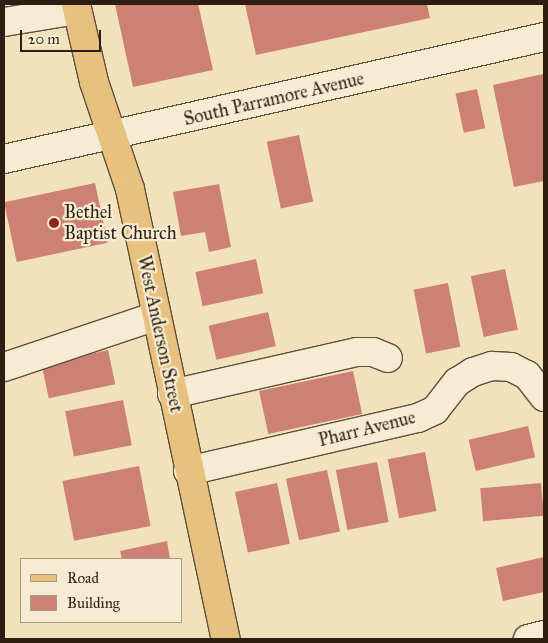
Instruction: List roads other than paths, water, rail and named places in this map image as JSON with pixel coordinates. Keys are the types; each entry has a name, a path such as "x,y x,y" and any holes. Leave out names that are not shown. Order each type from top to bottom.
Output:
{"main road":[{"name":"West Anderson Street","path":"76,7 94,82 130,189 188,470 226,639"}],"street":[{"path":"4,22 76,7"},
{"name":"South Parramore Avenue","path":"4,159 544,37"},
{"path":"4,368 156,316"},
{"path":"172,394 357,352 373,352 388,358"},
{"name":"Pharr Avenue","path":"188,470 418,418 435,410 457,382 473,372 492,366 511,367 527,375 544,397"},
{"path":"528,639 544,635"}],"place":[{"name":"Bethel Baptist Church","path":"54,223"}]}
